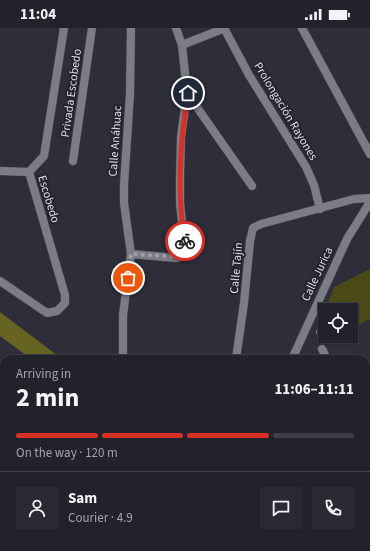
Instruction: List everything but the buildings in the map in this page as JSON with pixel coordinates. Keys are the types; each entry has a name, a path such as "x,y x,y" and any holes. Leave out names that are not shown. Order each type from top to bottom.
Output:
{"street":[{"name":"Escobedo","path":"0,281 28,302 48,313 57,311 65,303 65,294 28,172 44,156 64,28"},
{"name":"Privada Escobedo","path":"73,161 92,28"},
{"name":"Calle Anáhuac","path":"123,355 123,315 131,254 124,191 130,94 131,28"},
{"path":"131,254 176,258 180,257 185,251 180,203 180,184 181,137 188,93 182,45 176,28"},
{"path":"182,45 225,28"},
{"name":"Prolongación Rayones","path":"225,28 249,75 306,167 314,185 320,209"},
{"path":"302,28 370,154"},
{"path":"188,93 252,186"},
{"path":"0,171 28,172"},
{"name":"Calle Tajín","path":"237,355 244,303 250,241 253,228 261,224 354,199 370,198"},
{"name":"Calle Jurica","path":"294,355 347,238 370,202"},
{"path":"322,349 325,355"}],"shaded area":[{"path":"370,269 370,319 358,325 358,303 328,303 334,287"},
{"path":"0,312 57,355 26,355 0,336"}],"way so far":[{"path":"128,278 131,254 176,258 180,257 184,253 186,245 185,241"}],"route":[{"path":"185,241 180,203 180,177 181,137 188,93"}]}
